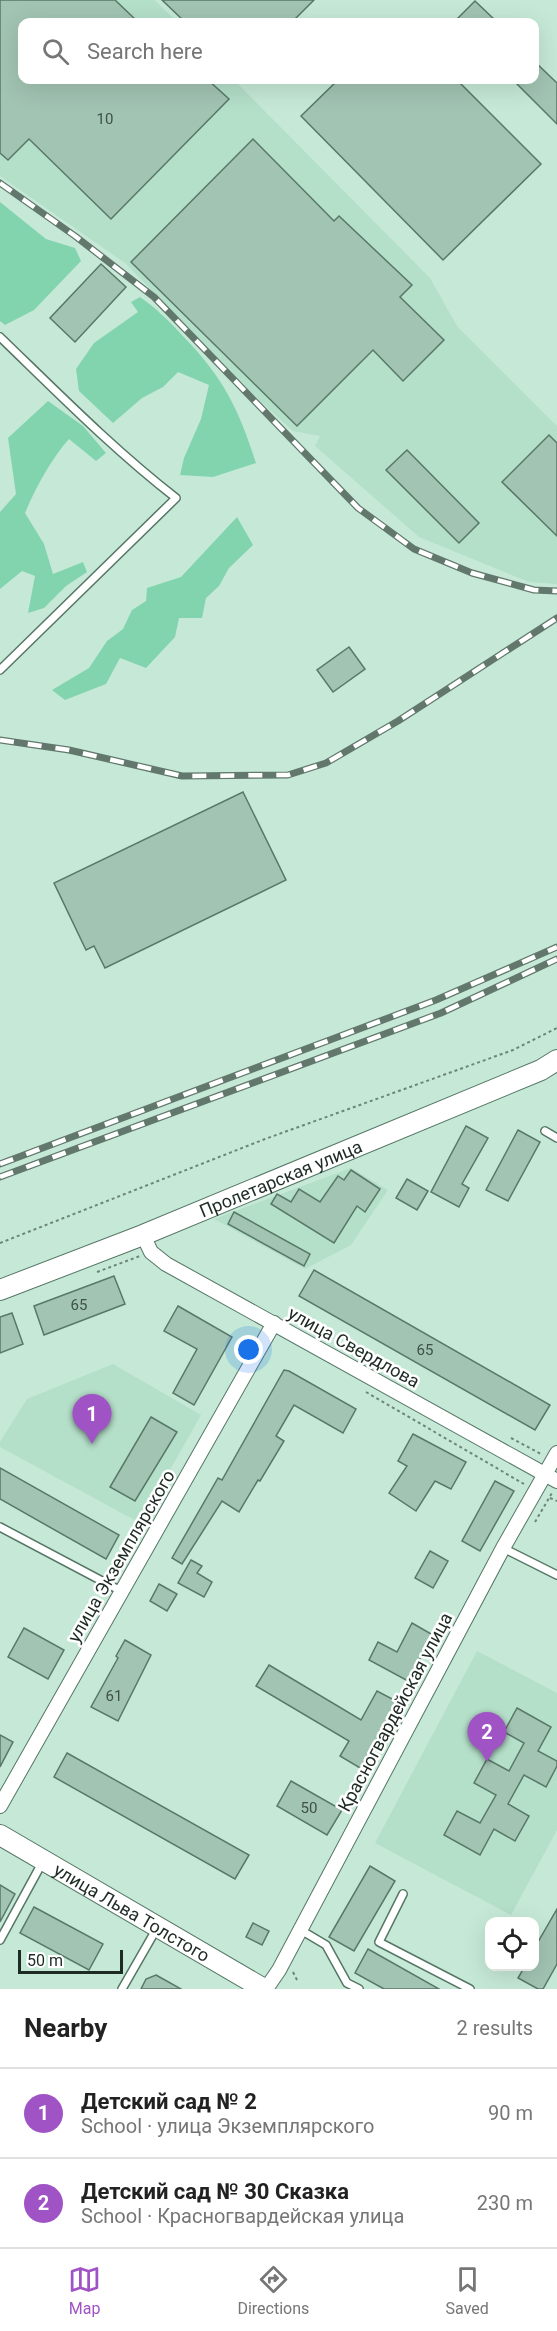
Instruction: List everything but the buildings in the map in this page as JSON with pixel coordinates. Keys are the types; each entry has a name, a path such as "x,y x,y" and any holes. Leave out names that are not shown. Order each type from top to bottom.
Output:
{"street":[{"name":"Пролетарская улица","path":"0,1290 143,1235 530,1074 557,1060"},
{"name":"улица Свердлова","path":"143,1235 151,1252 166,1264 551,1478"},
{"name":"улица Экземплярского","path":"0,1806 274,1323"},
{"name":"Красногвардейская улица","path":"265,1989 279,1970 503,1548 536,1491 551,1478 557,1453"},
{"name":"улица Льва Толстого","path":"0,1834 157,1928 265,1989"}],"lane":[{"path":"0,337 150,478 176,498 0,670"},
{"path":"545,1131 557,1138"},
{"path":"0,1527 122,1591"},
{"path":"503,1548 557,1575"},
{"path":"0,1940 44,1860"},
{"path":"403,1894 379,1942 470,1989"},
{"path":"122,1989 157,1928"},
{"path":"299,1929 326,1945 347,1983 359,1989"}],"path":[{"path":"0,1243 264,1139 513,1050 557,1028"},
{"path":"360,1389 557,1502"}],"shaded area":[{"path":"0,0 155,0 173,18 18,18 18,84 238,84 430,278 457,326 557,426 557,584 529,582 419,537 315,446 320,436 293,431 262,403 125,263 0,176"},
{"path":"351,1168 388,1190 351,1245 305,1269 214,1219"},
{"path":"113,1364 201,1415 140,1523 0,1447 0,1442 27,1399"},
{"path":"477,1651 557,1693 557,1830 511,1915 375,1843"}],"green space":[{"path":"0,202 46,239 75,248 81,261 34,310 5,325 0,321"},
{"path":"140,297 157,310 208,364 228,394 243,425 256,463 213,477 180,475 184,458 201,419 209,385 178,372 163,387 142,398 113,423 79,391 76,369 94,343 138,312 131,302"},
{"path":"48,401 83,426 106,453 96,461 69,439 50,465 34,494 25,513 44,544 53,574 83,562 87,572 66,586 44,608 28,613 35,576 22,571 0,589 0,512 16,494 8,438"},
{"path":"237,517 253,545 229,568 219,586 206,598 202,618 179,618 175,637 146,668 120,658 106,684 65,700 52,690 89,668 107,641 123,629 132,610 146,601 147,588 181,577"}],"railway":[{"path":"0,183 75,236 154,297 358,508 414,549 472,573 534,590 557,591"},
{"path":"0,740 69,750 182,776 288,775 326,763 398,721 557,618"},
{"path":"0,1164 436,1000 557,947"},
{"path":"0,1177 441,1013 557,959"}],"place":[{"name":"Детский сад № 2","path":"92,1444"},
{"name":"Детский сад № 30 Сказка","path":"487,1762"}]}
